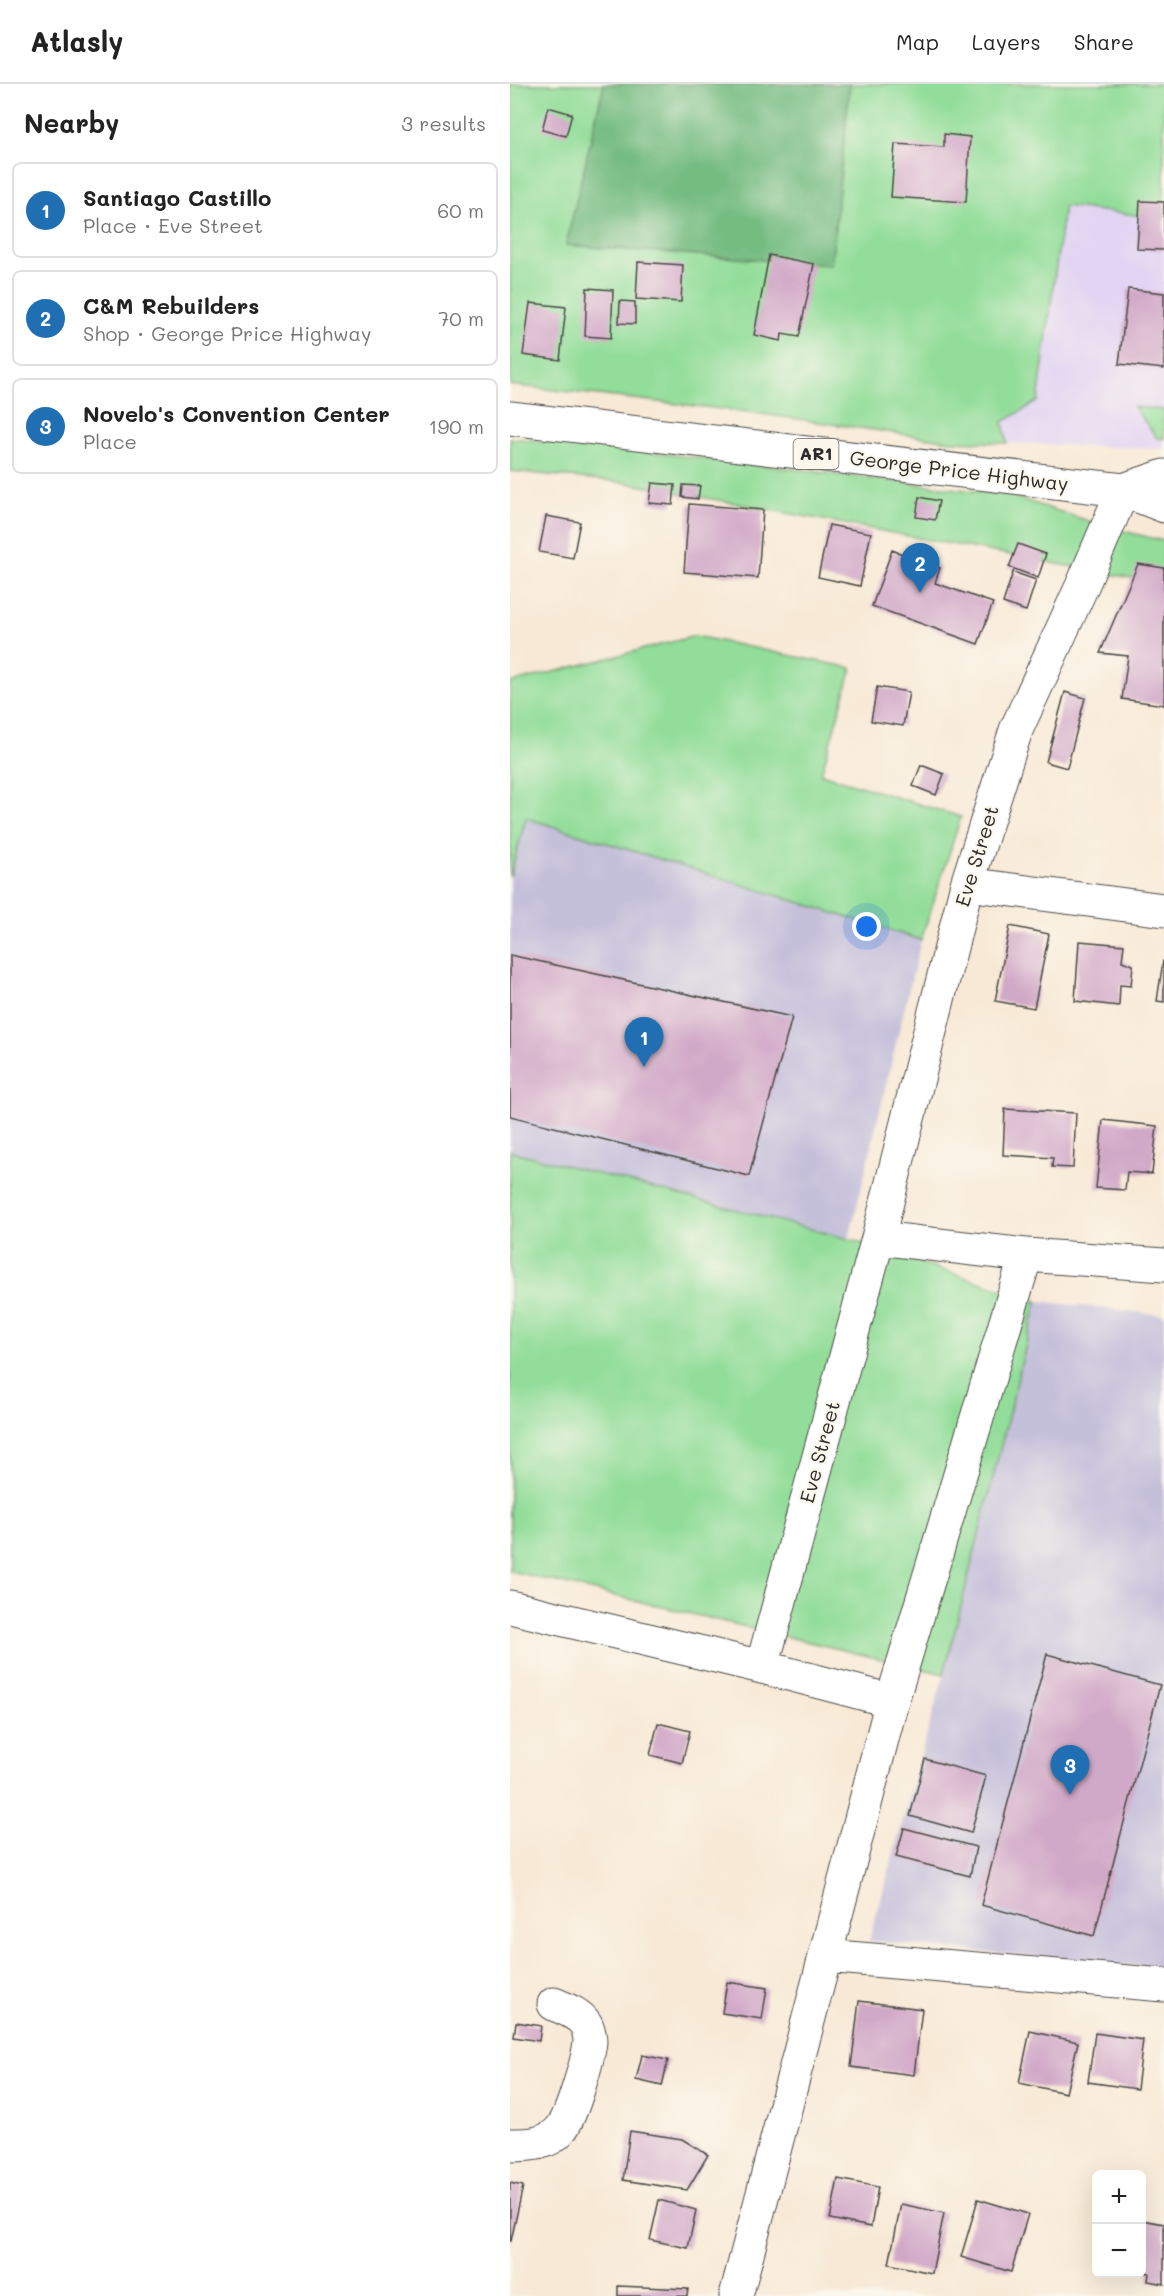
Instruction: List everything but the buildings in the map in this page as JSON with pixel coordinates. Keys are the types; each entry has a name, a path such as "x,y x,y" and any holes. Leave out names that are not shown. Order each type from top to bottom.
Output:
{"main road":[{"name":"George Price Highway","path":"510,418 1123,490 1164,506"},
{"name":"George Price Highway","path":"1123,490 1164,476"},
{"name":"Eve Street","path":"762,1667 878,1238 967,884 1016,730 1123,490"},
{"path":"967,884 1164,910"},
{"path":"878,1238 1026,1255 1164,1265"},
{"path":"736,2296 891,1701 1026,1255"},
{"path":"510,1607 762,1667 891,1701"},
{"path":"825,1956 1164,1985"},
{"path":"510,2145 533,2145 545,2141 561,2130 571,2112 590,2041 586,2025 578,2016 554,2004"}],"shaded area":[{"path":"1064,206 1164,219 1164,449 1007,443 1003,422 1038,401"},
{"path":"526,818 921,940 849,1239 510,1151 510,876"},
{"path":"1037,1301 1164,1315 1164,1960 1162,1969 869,1941 944,1674"}],"green space":[{"path":"510,84 604,84 566,245 831,265 850,84 1164,84 1164,219 1064,206 1038,401 1003,422 1007,443 951,441 748,412 510,385"},
{"path":"604,84 850,84 831,265 566,245"},
{"path":"1134,407 1164,410 1164,439 1157,438"},
{"path":"510,438 625,449 1009,495 1107,527 1164,541 1164,584 621,482 510,471"},
{"path":"695,636 852,668 821,774 961,817 921,940 526,818 510,876 510,683"},
{"path":"510,1151 849,1239 1037,1301 944,1674 510,1571"}],"place":[{"name":"C&M Rebuilders","path":"920,593"},
{"name":"Santiago Castillo","path":"644,1067"},
{"name":"Novelo's Convention Center","path":"1070,1795"}]}
